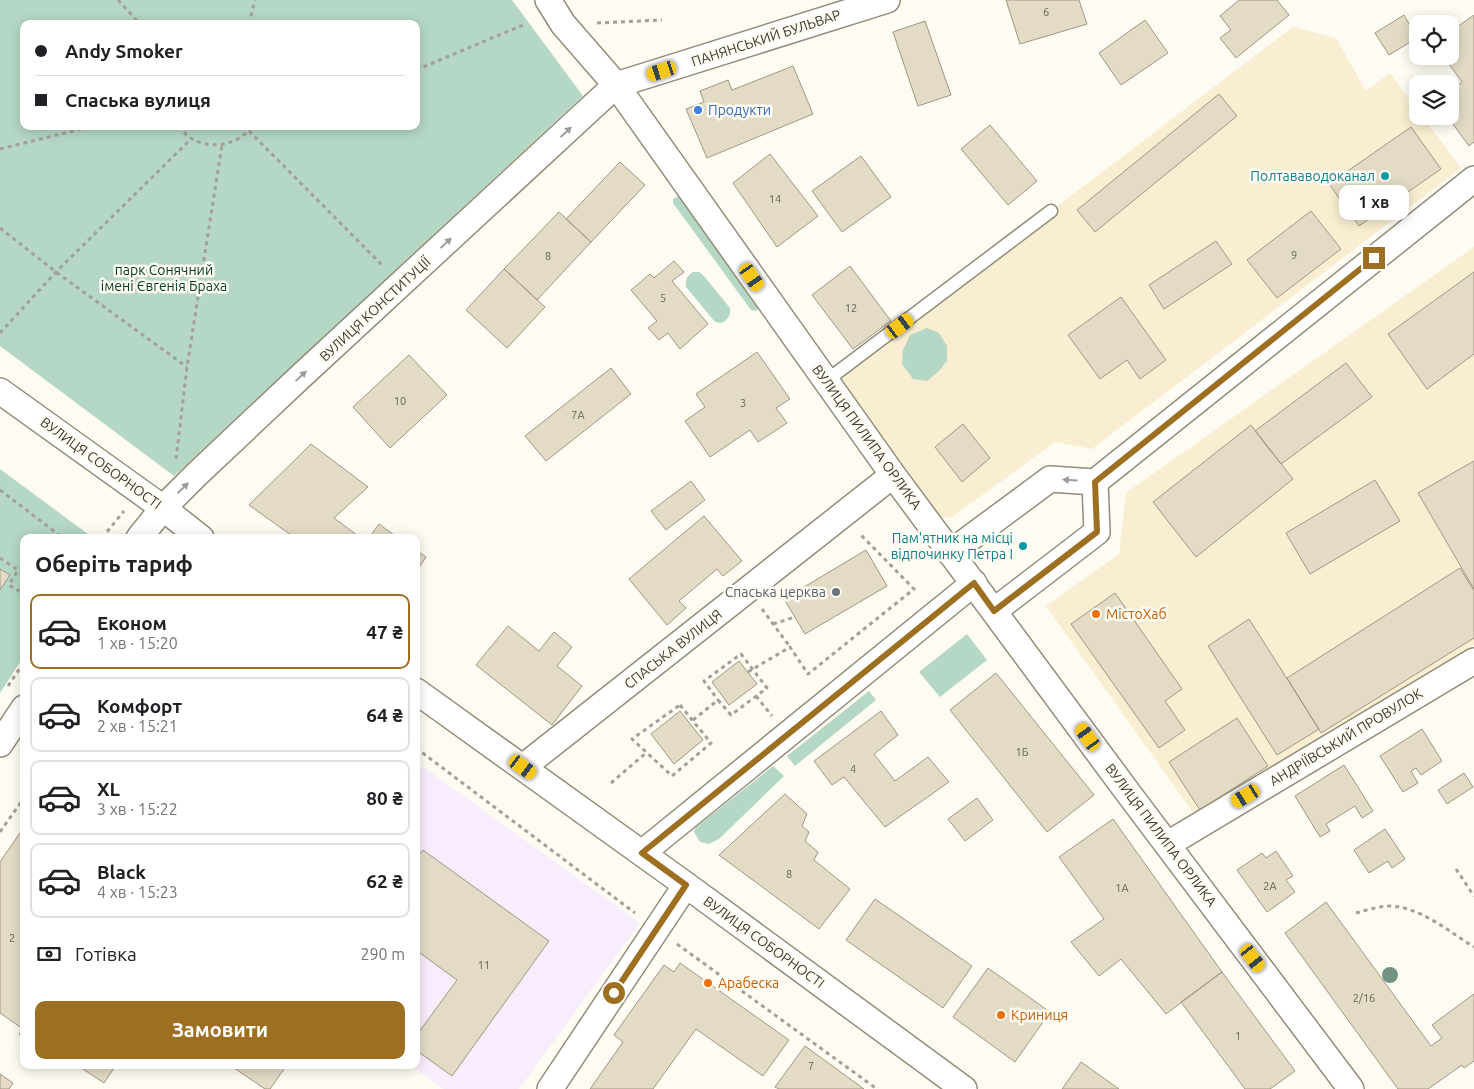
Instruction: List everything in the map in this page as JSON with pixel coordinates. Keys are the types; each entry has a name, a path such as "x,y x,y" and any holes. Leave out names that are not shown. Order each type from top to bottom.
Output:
{"street":[{"name":"ВУЛИЦЯ ПИЛИПА ОРЛИКА","path":"548,0 563,24 616,85 950,553 1351,1089"},
{"name":"ПАНЯНСЬКИЙ БУЛЬВАР","path":"616,85 887,0"},
{"name":"ВУЛИЦЯ КОНСТИТУЦІЇ","path":"142,534 163,508 299,378 616,85"},
{"path":"950,553 1050,479 1095,482 1474,179"},
{"name":"ВУЛИЦЯ СОБОРНОСТІ","path":"0,391 163,508 196,534"},
{"name":"СПАСЬКА ВУЛИЦЯ","path":"523,767 893,474"},
{"path":"994,611 1097,532 1095,482"},
{"path":"642,853 974,583"},
{"name":"АНДРІЇВСЬКИЙ ПРОВУЛОК","path":"1168,844 1474,661"},
{"name":"ВУЛИЦЯ СОБОРНОСТІ","path":"420,694 642,853 964,1089"},
{"path":"0,744 20,714"},
{"path":"550,1089 686,885"}],"lane":[{"path":"826,381 1051,211"}],"path":[{"path":"118,0 136,20"},
{"path":"250,20 255,0"},
{"path":"596,23 662,20"},
{"path":"420,68 523,25"},
{"path":"0,149 77,130"},
{"path":"184,130 191,138 200,143 222,145 238,140 249,131 384,267"},
{"path":"0,333 56,272 191,138"},
{"path":"170,464 176,459 187,367 222,145"},
{"path":"0,228 56,272 187,367"},
{"path":"0,490 58,534"},
{"path":"795,617 773,624 808,674 914,589 855,528"},
{"path":"0,558 18,570 9,585 20,592"},
{"path":"748,672 790,647"},
{"path":"742,654 753,669 766,688 731,715 704,681 742,654"},
{"path":"5,692 20,668"},
{"path":"756,696 777,722"},
{"path":"693,720 718,700"},
{"path":"680,705 693,720 711,744 672,776 632,739 680,705"},
{"path":"611,782 646,753"},
{"path":"0,832 20,804"},
{"path":"1456,869 1474,896"},
{"path":"1356,913 1390,906 1407,909 1422,915 1474,947"}],"shaded area":[{"path":"1293,27 1336,38 1366,91 1390,73 1409,99 1409,125 1429,125 1461,168 1092,449 1055,442 951,518 939,517 835,375"},
{"path":"1474,247 1474,645 1197,818 1046,606 1119,554 1126,493"},
{"path":"422,766 640,923 519,1089 444,1089 416,1069 420,1069 420,769"}],"green space":[{"name":"парк Сонячний імені Євгенія Браха","path":"0,0 512,0 583,96 174,476 0,346"},
{"path":"678,196 682,197 760,305 758,309 755,311 751,310 673,203 673,199"},
{"path":"693,272 699,272 704,276 730,308 729,317 722,323 715,322 686,287 687,278"},
{"path":"927,328 939,333 947,346 947,361 927,381 913,379 902,364 903,350 910,335"},
{"path":"0,469 88,534 20,534 20,662 0,693"},
{"path":"967,634 987,660 940,697 919,672"},
{"path":"869,691 876,700 795,766 787,756"},
{"path":"773,766 784,776 719,839 709,844 700,842 694,832 695,828"}],"building":[{"path":"1006,0 1079,0 1087,24 1020,44"},
{"path":"1239,0 1277,0 1289,15 1236,58 1220,38 1231,30 1220,16"},
{"path":"1404,15 1409,24 1409,43 1389,55 1375,33"},
{"path":"1474,15 1474,142 1469,146 1454,125 1459,125 1459,84 1462,82 1459,75 1457,75 1450,65 1459,65 1459,26"},
{"path":"1145,20 1168,53 1121,85 1099,53"},
{"path":"925,21 951,95 918,106 893,32"},
{"path":"793,66 813,114 707,158 686,109 704,102 700,91 728,80 732,90"},
{"path":"1219,94 1237,116 1095,232 1077,210"},
{"path":"990,125 1037,181 1008,205 961,149"},
{"name":"Полтававодоканал","path":"1411,127 1441,169 1359,226 1329,184"},
{"path":"770,154 818,216 777,247 733,183"},
{"path":"861,156 891,197 842,232 812,191"},
{"path":"620,162 645,185 591,242 566,219"},
{"path":"1311,211 1341,249 1277,298 1247,260"},
{"path":"559,212 591,242 537,300 504,269"},
{"path":"1216,241 1232,264 1164,309 1149,285"},
{"path":"674,261 684,272 672,281 708,324 680,349 668,333 659,340 648,328 657,321 631,290 650,274 654,278"},
{"path":"850,266 891,321 853,349 812,295"},
{"path":"504,269 545,307 507,348 466,310"},
{"path":"1474,272 1474,354 1427,389 1388,334"},
{"path":"1121,297 1166,360 1140,379 1127,360 1100,379 1068,335"},
{"path":"757,352 790,399 776,408 787,423 758,442 750,430 710,457 685,421 705,407 696,394"},
{"path":"409,355 447,395 390,448 353,407"},
{"path":"1346,363 1372,397 1281,464 1255,431"},
{"path":"611,368 631,394 546,461 525,436"},
{"path":"963,424 990,458 962,482 935,447"},
{"path":"1251,425 1293,479 1196,557 1153,502"},
{"path":"311,444 368,487 334,518 356,534 289,534 249,505"},
{"path":"1474,461 1474,589 1418,493"},
{"path":"1375,480 1400,521 1310,574 1286,533"},
{"path":"691,481 705,500 666,530 651,511"},
{"path":"704,516 742,561 723,576 717,569 679,601 686,608 667,625 629,579"},
{"path":"379,524 393,534 372,534"},
{"name":"Спаська церква","path":"866,550 887,586 805,634 784,599"},
{"path":"420,553 426,557 420,566"},
{"path":"1460,568 1474,591 1474,638 1321,733 1287,678"},
{"path":"0,569 10,575 0,590"},
{"path":"1115,593 1182,689 1165,701 1185,730 1159,748 1071,624"},
{"path":"1249,619 1319,729 1277,755 1208,646"},
{"path":"508,626 539,651 554,632 572,647 557,666 582,686 552,725 476,665"},
{"path":"739,661 757,684 729,705 712,682"},
{"path":"996,673 1094,795 1047,832 950,710"},
{"path":"680,711 703,740 674,764 651,734"},
{"path":"881,711 898,735 874,754 895,781 928,757 949,782 885,827 844,777 832,785 814,761"},
{"path":"1237,718 1268,766 1200,810 1169,762"},
{"path":"1422,729 1442,761 1421,775 1416,768 1411,771 1418,783 1403,792 1380,756"},
{"path":"1344,765 1373,811 1362,818 1355,806 1326,824 1330,831 1320,837 1295,796"},
{"path":"1464,773 1473,787 1447,804 1438,790"},
{"path":"785,794 807,814 802,826 809,832 805,841 818,852 814,860 850,889 819,929 719,855"},
{"path":"977,798 993,820 965,841 948,819"},
{"path":"1113,819 1222,972 1166,1014 1121,959 1099,976 1071,942 1104,919 1059,857"},
{"path":"1385,829 1405,859 1392,868 1388,861 1369,873 1354,850"},
{"path":"20,833 20,1027 0,1013 0,862"},
{"path":"423,850 549,941 452,1076 420,1053 420,1031 457,980 420,953 420,854"},
{"path":"1276,851 1293,876 1286,880 1295,892 1267,912 1237,870 1262,853 1266,858"},
{"path":"875,899 972,966 943,1008 846,940"},
{"path":"1326,902 1431,1046 1442,1038 1432,1025 1474,994 1474,1061 1464,1068 1462,1065 1428,1089 1398,1089 1285,933"},
{"path":"680,963 789,1040 763,1076 696,1029 653,1089 590,1089 623,1042 614,1035 664,965 674,972"},
{"name":"Криниця","path":"988,968 1050,1012 1015,1062 953,1017"},
{"path":"1222,972 1295,1071 1270,1089 1245,1089 1181,1002"},
{"path":"805,1046 864,1089 779,1089 775,1087"},
{"path":"1081,1062 1119,1089 1062,1089"},
{"path":"83,1069 113,1069 104,1083"},
{"path":"235,1069 284,1069 270,1089 265,1089"},
{"path":"0,1074 13,1083 9,1089 0,1089"}],"place":[{"name":"Продукти","path":"698,110"},
{"name":"Полтававодоканал","path":"1385,176"},
{"name":"Пам'ятник на місці відпочинку Петра I","path":"1023,546"},
{"name":"Спаська церква","path":"836,592"},
{"name":"МістоХаб","path":"1096,614"},
{"name":"Арабеска","path":"708,983"},
{"name":"Криниця","path":"1001,1015"}],"route":[{"path":"614,993 686,885 642,853 974,583 994,611 1097,532 1095,482 1374,258"}]}
